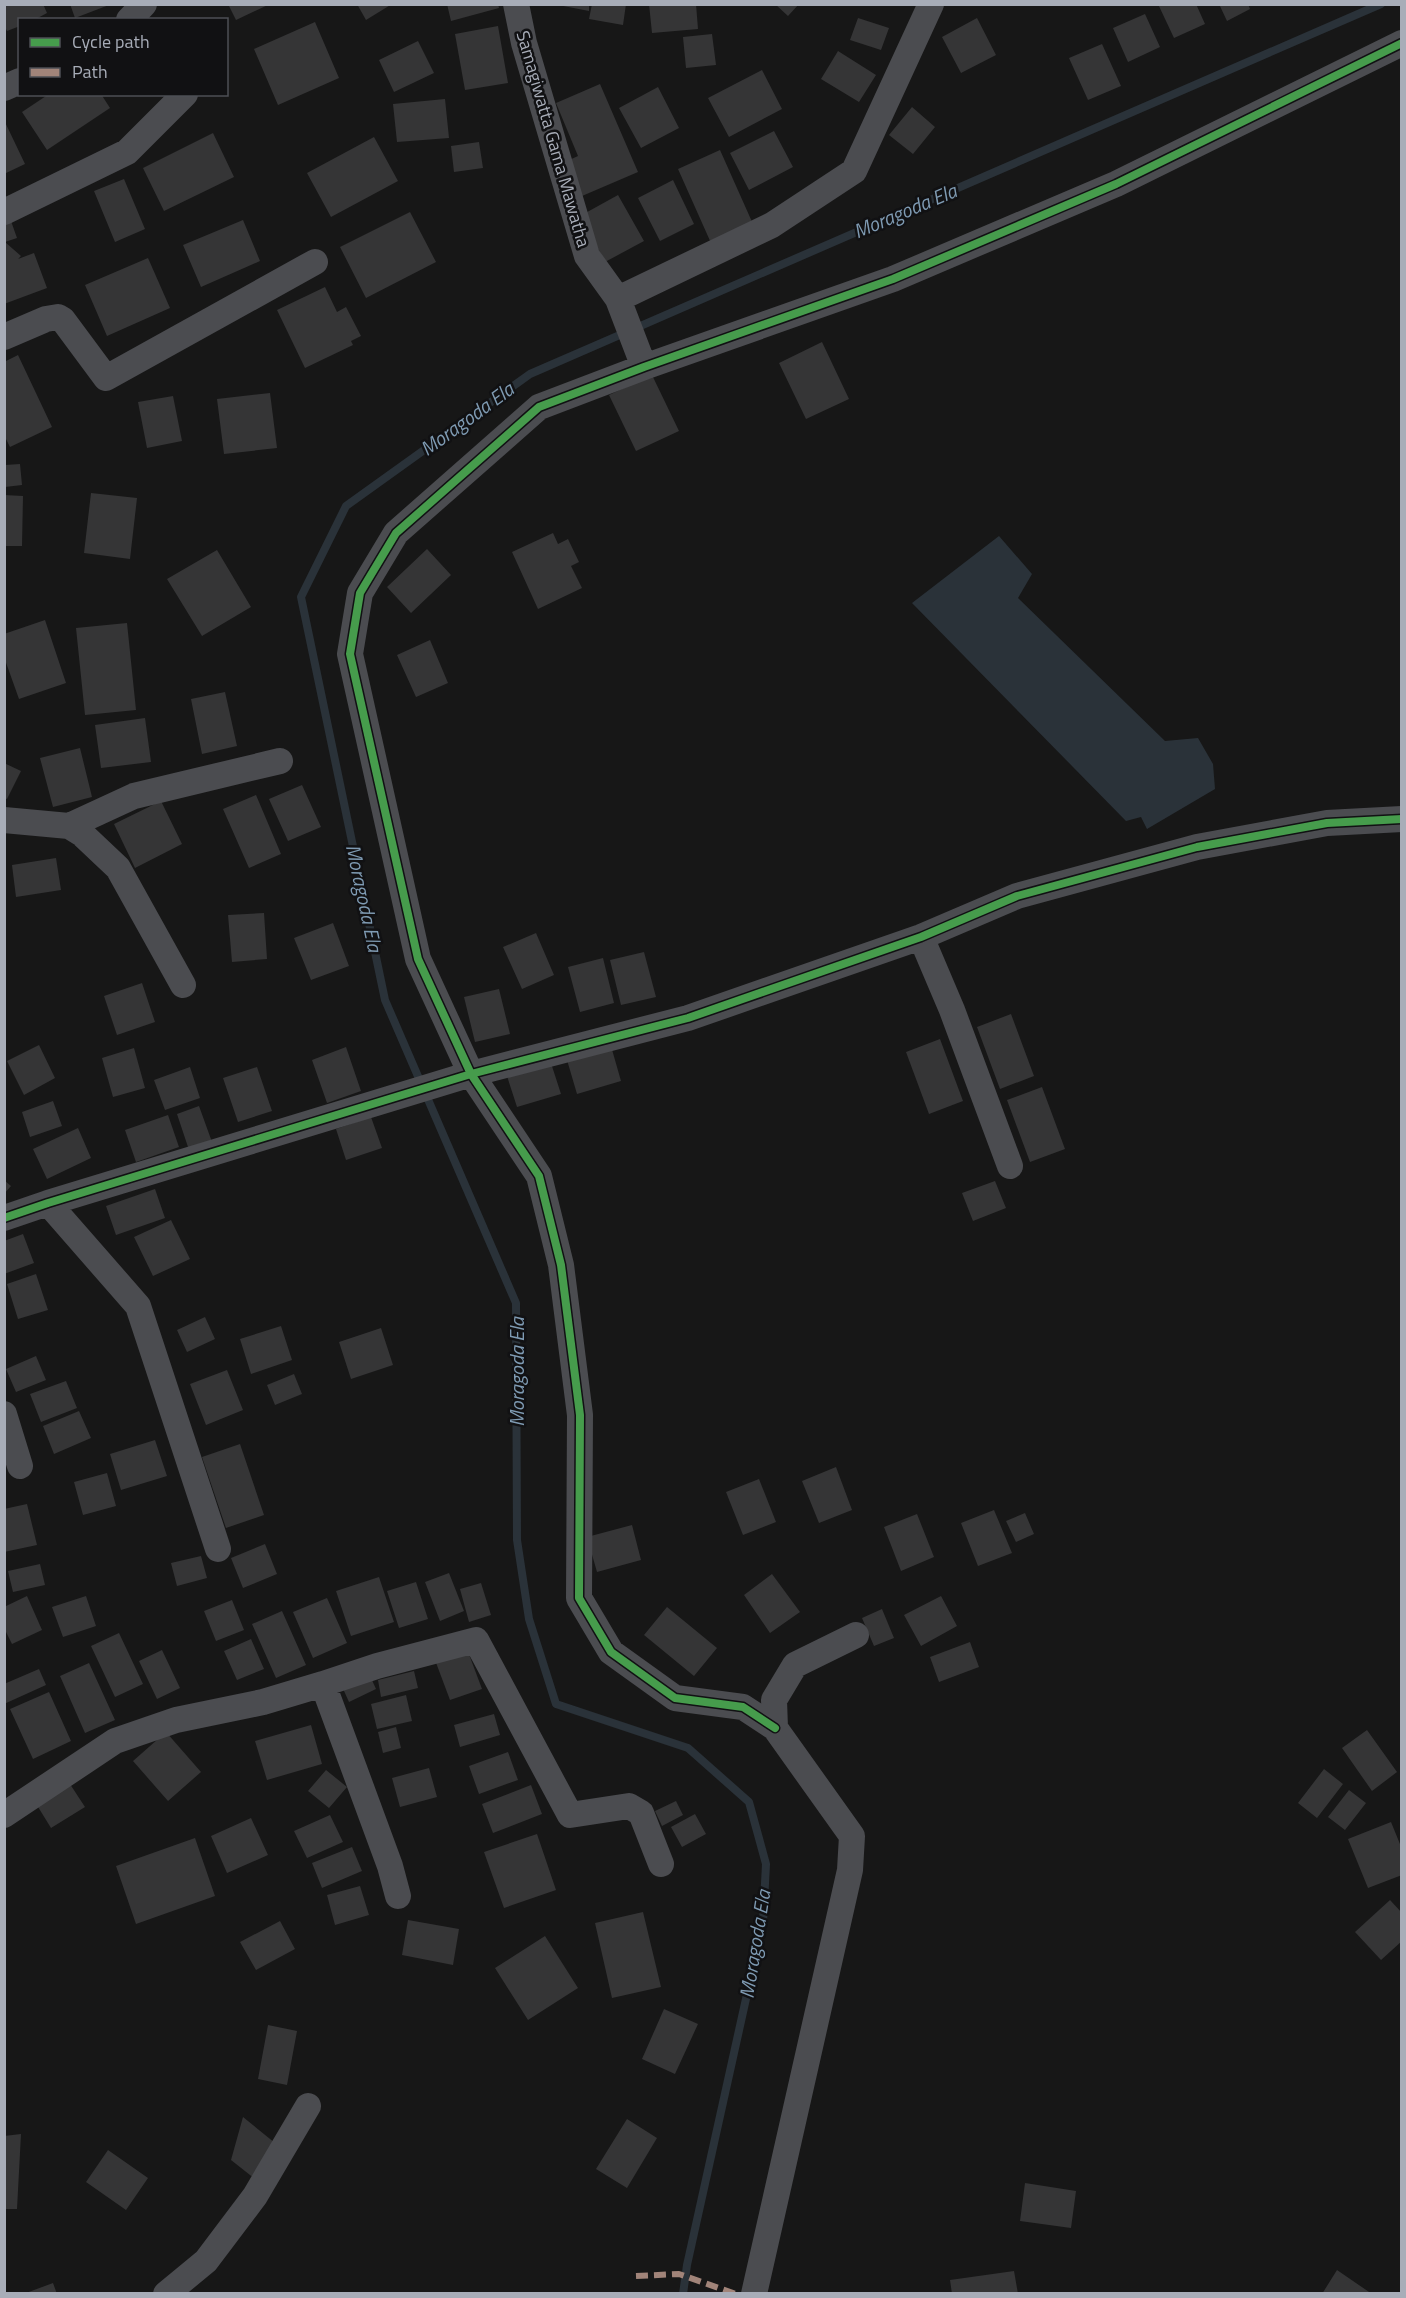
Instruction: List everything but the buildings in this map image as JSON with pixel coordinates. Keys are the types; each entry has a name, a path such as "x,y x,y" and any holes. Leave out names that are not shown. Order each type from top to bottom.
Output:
{"street":[{"path":"131,18 144,4"},
{"name":"Samagiwatta Gama Mawatha","path":"516,4 524,43 587,256 618,299 644,367"},
{"path":"618,299 772,225 854,171 931,4"},
{"path":"754,2294 850,1870 852,1836 775,1728 743,1707 675,1698 611,1652 579,1598 580,1415 561,1265 539,1176 471,1074 418,959 350,654 360,593 396,533 539,407 644,367 893,279 1105,189 1401,43"},
{"path":"4,88 18,82"},
{"path":"4,212 127,152 183,96"},
{"path":"4,337 46,319 58,317 63,320 106,378 315,262"},
{"path":"69,826 134,796 280,761"},
{"path":"4,1218 471,1074 688,1018 921,937 1017,896 1197,847 1327,823 1401,819"},
{"path":"4,820 69,826 82,834 118,868 183,985"},
{"path":"921,937 952,1010 1010,1166"},
{"path":"48,1203 138,1306 218,1550"},
{"path":"4,1414 20,1466"},
{"path":"775,1728 774,1700 795,1665 856,1635"},
{"path":"4,1815 115,1741 176,1720 263,1702 377,1666 476,1640 570,1815 629,1806 641,1813 661,1864"},
{"path":"324,1684 390,1866 398,1896"},
{"path":"166,2294 206,2261 255,2196 308,2106"}],"shaded area":[{"path":"999,536 1032,574 1018,598 1165,741 1198,738 1213,764 1215,789 1147,829 1141,817 1126,821 912,603"}],"waterway":[{"name":"Moragoda Ela","path":"683,2294 687,2265 763,1922 766,1864 749,1802 688,1748 556,1704 529,1619 517,1540 516,1303 385,1000 301,597 346,506 530,374 1381,4"}],"marked path":[{"path":"636,2276 679,2274 736,2294"}],"cycle path":[{"path":"775,1728 743,1707 675,1698 611,1652 579,1598 580,1415 561,1265 539,1176 471,1074 418,959 350,654 360,593 396,533 539,407 644,367 893,279 1116,184 1402,43"},
{"path":"4,1218 471,1074 688,1018 921,937 1017,896 1197,847 1327,823 1402,819"}]}
